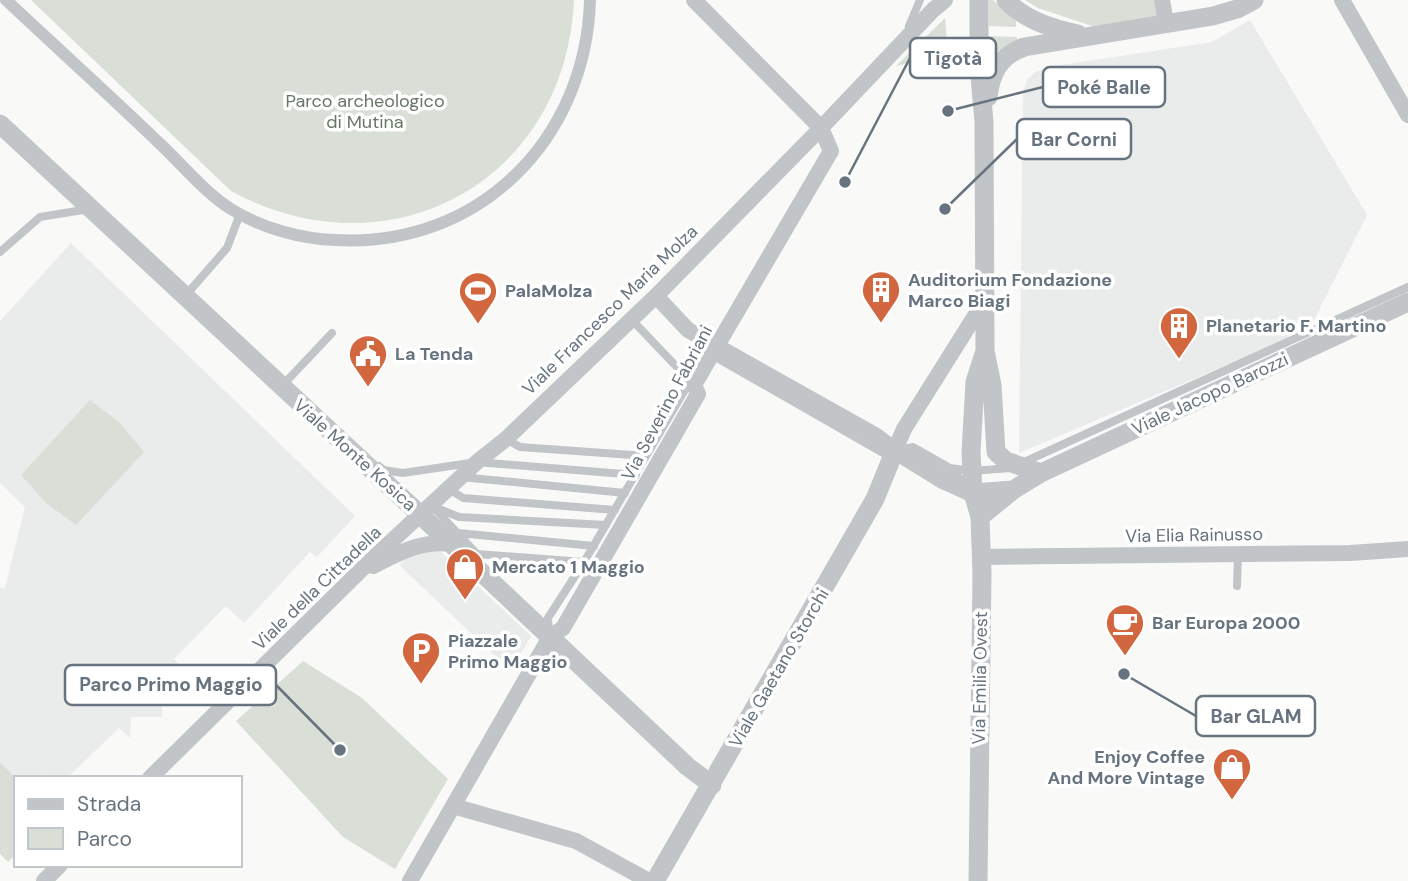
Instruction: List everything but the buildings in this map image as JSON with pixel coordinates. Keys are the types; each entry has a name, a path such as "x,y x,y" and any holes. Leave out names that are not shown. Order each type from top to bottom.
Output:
{"street":[{"path":"6,0 219,200 240,214 279,230 325,240 371,240 417,232 481,203 500,189 548,138 571,96 585,49 590,0"},
{"path":"694,0 821,128 945,0"},
{"path":"979,0 979,65 984,122 985,351 992,385 996,452 1006,461 1041,473"},
{"path":"1006,0 1024,15 1035,20 1062,31 1086,36"},
{"path":"1162,0 1166,23"},
{"path":"984,122 990,81 995,68 1004,58 1024,47 1224,13 1254,0"},
{"path":"1342,0 1408,115"},
{"name":"Viale Monte Kosica","path":"0,124 89,209 187,293 284,384 427,511 550,637 688,767 712,785"},
{"name":"Viale Francesco Maria Molza","path":"427,511 477,461 506,439 632,320 821,128"},
{"name":"Via Severino Fabriani","path":"410,881 550,637 562,628 698,394 694,385 831,151 821,128"},
{"path":"656,296 688,330 716,351 875,435 894,454 972,493 1013,490"},
{"path":"894,454 904,429 985,300"},
{"name":"Viale Jacopo Barozzi","path":"1013,490 1041,473 1408,302"},
{"path":"972,493 975,382 985,351"},
{"name":"Viale Gaetano Storchi","path":"655,881 876,499 894,454"},
{"path":"980,517 1013,490"},
{"name":"Via Emilia Ovest","path":"972,493 980,517 981,557 978,881"},
{"name":"Viale della Cittadella","path":"152,776 359,573 427,511"},
{"path":"359,573 411,548 454,538"},
{"name":"Via Elia Rainusso","path":"981,557 1350,553 1408,549"},
{"path":"453,806 576,841 649,881"},
{"path":"44,881 58,867"}],"lane":[{"path":"891,54 913,21 920,0"},
{"name":"Viale Monte Kosica","path":"0,114 187,293"},
{"path":"0,253 40,217 89,209"},
{"path":"187,293 227,248 240,214"},
{"path":"950,468 992,471 1019,465 1408,287"},
{"path":"550,637 548,618 686,388 694,385 632,320"},
{"path":"284,384 332,333"},
{"name":"Viale Monte Kosica","path":"284,384 384,470 403,473 477,461 636,475"},
{"path":"506,439 520,447 646,456"},
{"path":"894,454 912,447 950,468 972,493"},
{"path":"461,477 625,493"},
{"path":"449,489 463,498 615,510"},
{"path":"427,511 459,517 606,525"},
{"path":"454,538 477,554 584,562"},
{"path":"454,538 594,545"},
{"path":"1237,586 1238,554"}],"shaded area":[{"path":"1250,20 1367,215 1311,326 1267,348 1019,453 1023,91 1027,80 1035,72 1048,67 1212,42"},
{"path":"71,243 355,516 317,557 310,552 244,623 226,606 174,659 190,675 162,701 162,717 131,717 130,738 119,728 69,776 14,776 0,762 0,588 5,588 25,507 0,483 0,321"},
{"name":"Mercato 1 Maggio","path":"438,549 531,636 511,671 399,565 409,556"}],"green space":[{"name":"Parco archeologico di Mutina","path":"31,0 574,0 563,64 539,119 504,163 459,196 407,216 350,223 291,215 231,191"},
{"path":"989,0 993,0 1016,21 1016,27 989,26"},
{"path":"1025,0 1157,0 1160,21 1092,26 1038,8"},
{"path":"945,18 948,53 896,66"},
{"path":"988,36 1017,37 1017,41 997,52 988,69"},
{"path":"90,400 120,423 144,452 76,525 46,503 21,475"},
{"path":"303,661 362,698 448,779 395,869 343,837 236,721"},
{"path":"0,762 14,776 14,856 8,862 0,854"}],"place":[{"name":"Poké Balle","path":"948,111"},
{"name":"Tigotà","path":"845,182"},
{"name":"Bar Corni","path":"945,209"},
{"name":"Auditorium Fondazione Marco Biagi","path":"881,324"},
{"name":"PalaMolza","path":"478,325"},
{"name":"Planetario F. Martino","path":"1179,360"},
{"name":"La Tenda","path":"368,388"},
{"name":"Mercato 1 Maggio","path":"465,601"},
{"name":"Bar Europa 2000","path":"1125,657"},
{"name":"Bar GLAM","path":"1124,674"},
{"name":"Piazzale Primo Maggio","path":"421,685"},
{"name":"Parco Primo Maggio","path":"340,750"},
{"name":"Enjoy Coffee And More Vintage","path":"1232,801"}]}
